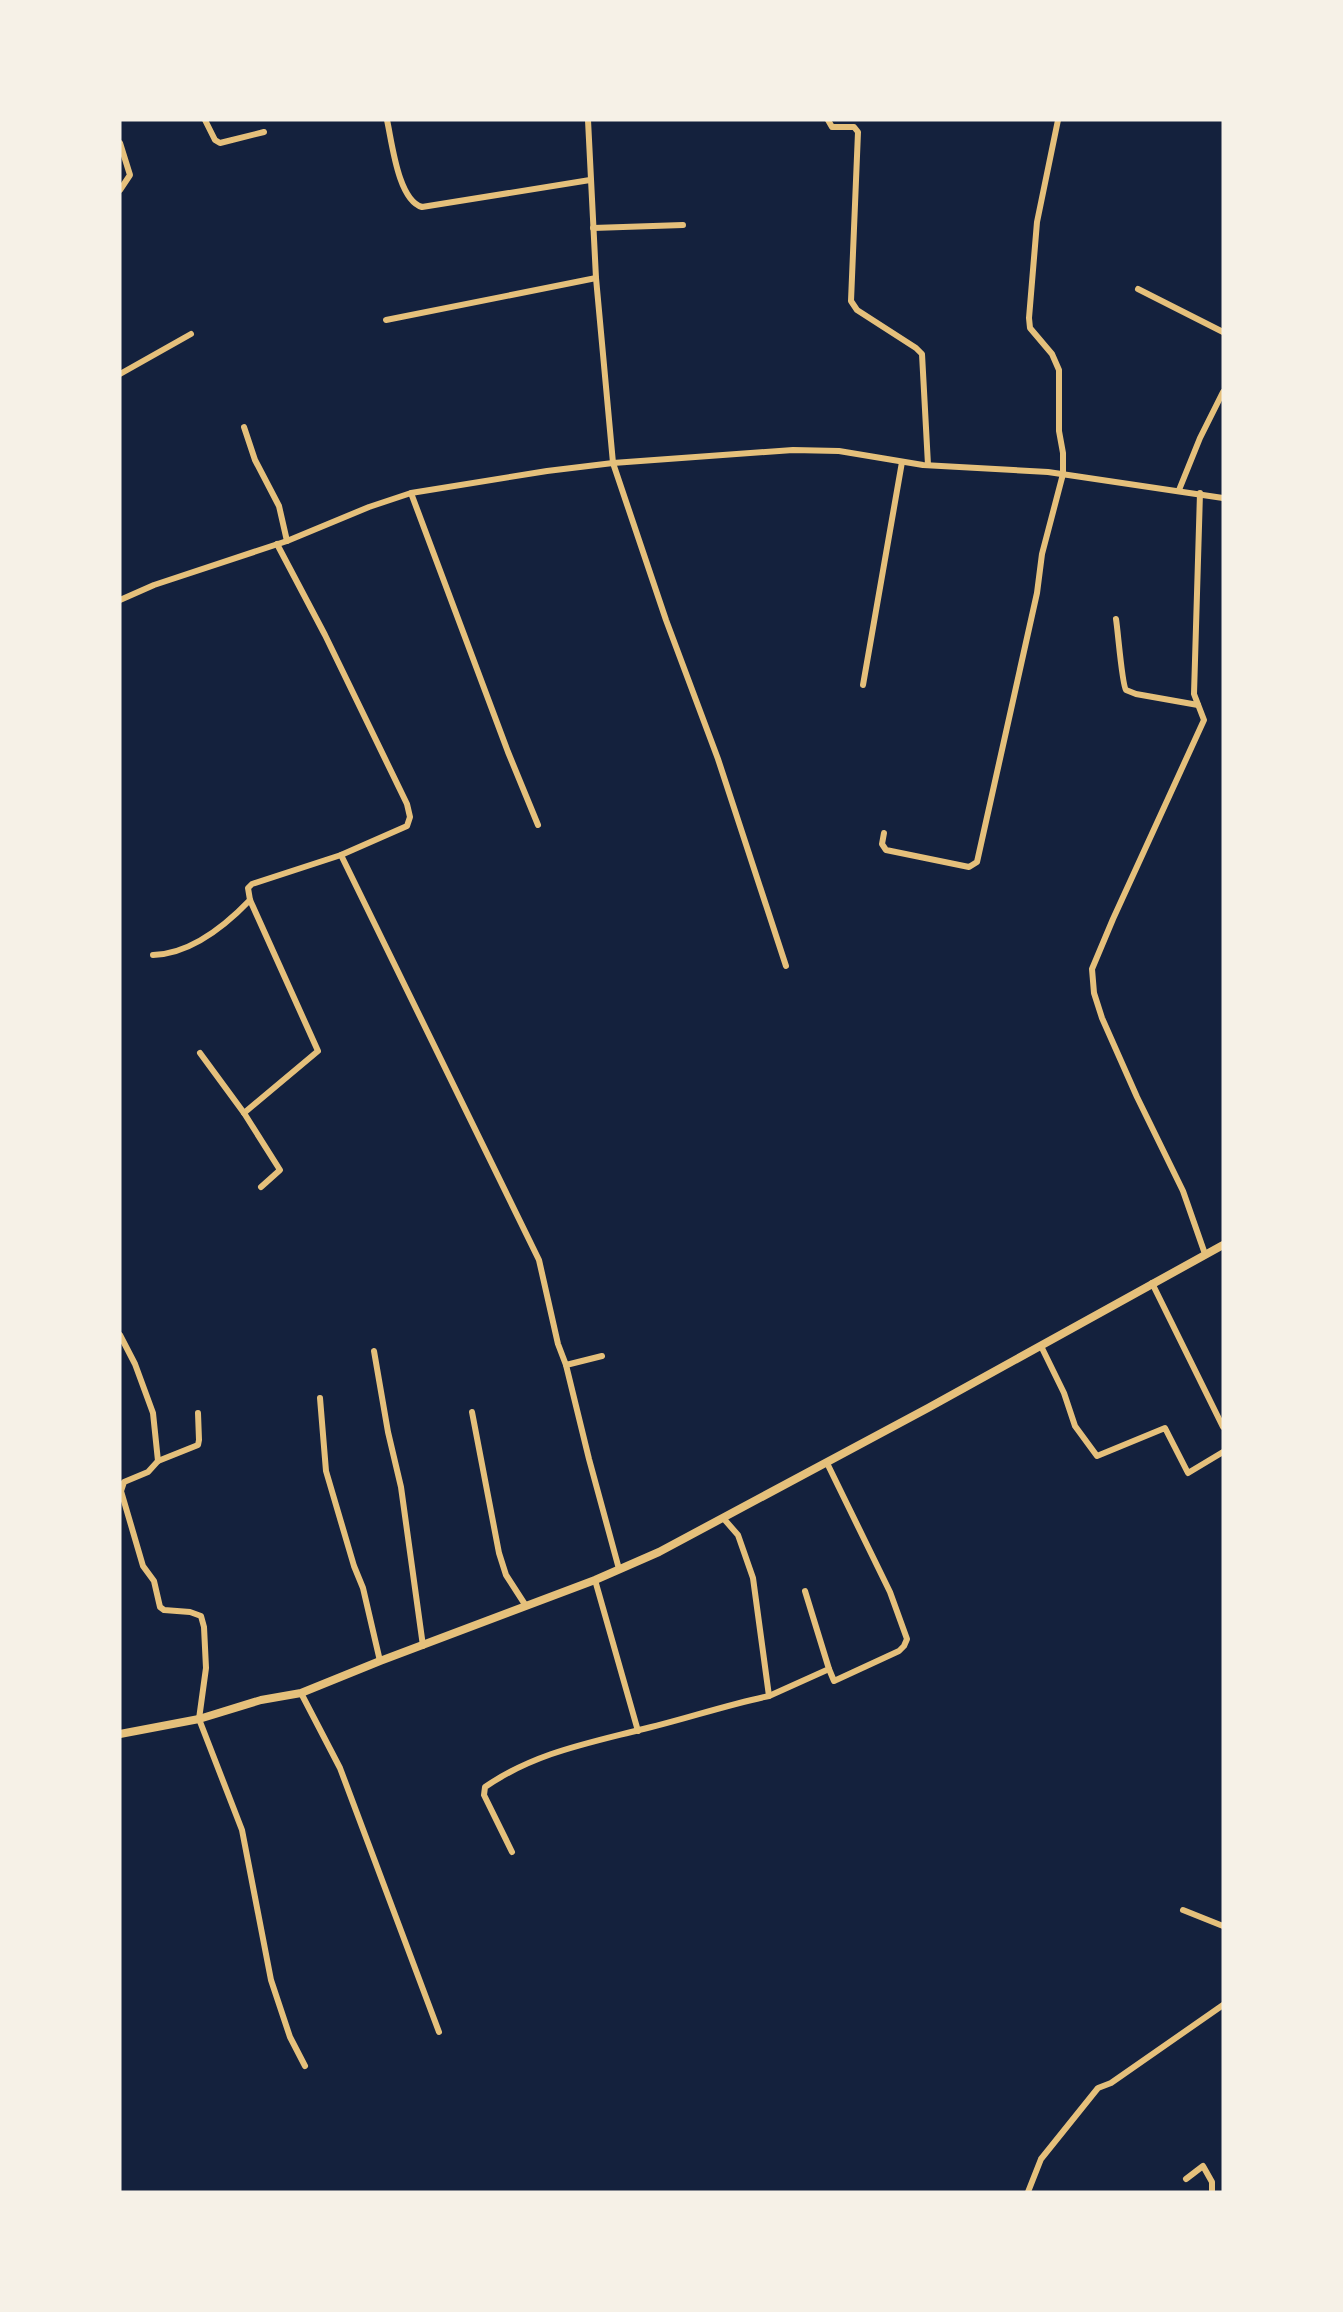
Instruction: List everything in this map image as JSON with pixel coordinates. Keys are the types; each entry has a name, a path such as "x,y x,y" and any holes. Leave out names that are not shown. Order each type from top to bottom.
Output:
{"street":[{"path":"206,120 215,140 220,143 264,132"},
{"path":"387,120 400,177 409,198 418,206 590,180"},
{"path":"588,120 596,278 613,463 666,620 718,759 786,966"},
{"path":"828,120 832,127 854,127 858,132 851,301 857,310 907,341 922,354 928,465"},
{"path":"884,833 882,844 886,850 969,867 977,862 1037,593 1042,554 1063,474 1063,453 1059,431 1059,370 1052,354 1030,328 1029,318 1037,222 1058,120"},
{"path":"120,143 130,175 120,190"},
{"path":"593,228 683,225"},
{"path":"386,320 596,278"},
{"path":"1138,289 1223,332"},
{"path":"120,374 191,334"},
{"path":"1179,490 1200,438 1223,392"},
{"path":"244,427 255,460 279,506 287,541"},
{"path":"120,600 154,585 287,541 369,507 411,493 613,463 793,450 839,451 928,465 1063,474 1223,498"},
{"path":"863,685 902,462"},
{"path":"411,493 508,752 538,825"},
{"path":"1200,493 1194,694 1204,720 1092,969 1094,993 1102,1018 1137,1098 1183,1191 1205,1254"},
{"path":"244,1113 318,1051 250,900 248,893 252,884 341,855 407,826 410,812 325,635 277,544"},
{"path":"1116,619 1122,657 1122,682 1126,690 1136,694 1199,705"},
{"path":"341,855 539,1260 558,1344 566,1365 589,1459 620,1569"},
{"path":"153,955 170,954 185,948 233,917 250,900"},
{"path":"200,1053 244,1113 280,1170 261,1187"},
{"path":"120,1734 199,1719 261,1700 301,1693 595,1580 659,1552 827,1463 1041,1346 1152,1282 1223,1245"},
{"path":"1152,1282 1223,1427"},
{"path":"120,1335 135,1364 153,1413 158,1461"},
{"path":"1041,1346 1064,1393 1075,1426 1097,1456 1165,1428 1188,1473 1223,1452"},
{"path":"374,1351 388,1432 403,1498 423,1646"},
{"path":"566,1365 602,1356"},
{"path":"320,1398 326,1471 354,1566 363,1588 380,1661"},
{"path":"472,1412 499,1553 506,1575 526,1606"},
{"path":"198,1413 198,1445 158,1461 148,1472 124,1482 121,1491 144,1566 153,1581 160,1607 164,1610 190,1611 201,1616 204,1627 206,1668 199,1719 242,1830 271,1980 290,2037 305,2066"},
{"path":"805,1591 834,1681 899,1651 904,1646 906,1640 890,1593 827,1463"},
{"path":"724,1519 738,1535 753,1578 769,1696"},
{"path":"595,1580 638,1731"},
{"path":"512,1852 484,1795 485,1787 503,1775 546,1755 584,1743 769,1696 830,1669"},
{"path":"301,1693 340,1768 439,2032"},
{"path":"1184,1910 1223,1926"},
{"path":"1028,2192 1041,2159 1098,2088 1111,2083 1223,2006"},
{"path":"1186,2179 1203,2166 1212,2182 1212,2192"}]}
